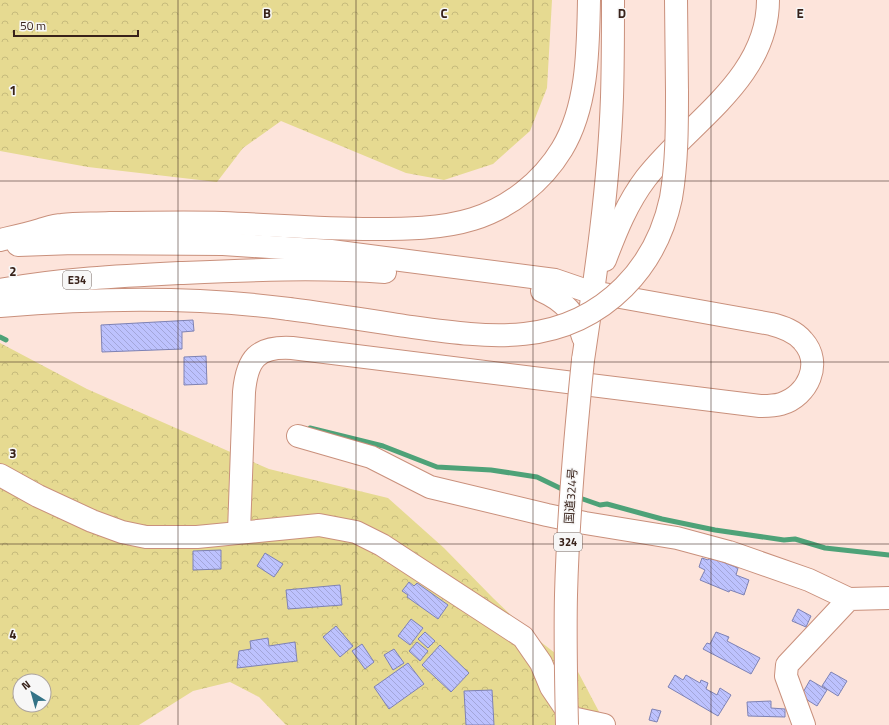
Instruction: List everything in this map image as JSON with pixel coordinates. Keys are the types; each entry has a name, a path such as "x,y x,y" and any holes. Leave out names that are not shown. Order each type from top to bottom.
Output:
{"main road":[{"path":"0,246 74,243 223,223 323,229 390,229 428,227 473,219 495,210 514,199 538,181 555,160 569,137 579,108 586,69 589,0"},
{"path":"593,293 606,176 612,98 613,0"},
{"name":"E34","path":"0,306 143,299 214,301 289,309 444,331 493,336 510,336 543,332 570,323 589,314 608,302 630,282 646,260 659,237 667,213 673,182 676,141 676,0"},
{"path":"593,293 615,232 634,194 657,164 731,89 746,70 755,55 762,40 768,0"},
{"path":"0,240 61,225 151,233 224,244 332,252 555,280 593,293"},
{"name":"E34","path":"0,290 84,279 261,269 310,269 358,270 403,274 542,291"},
{"path":"238,532 246,372 254,358 270,349 279,347 292,348 760,406 781,404 791,400 800,393 811,376 813,367 809,348 804,341 785,328 772,324 593,293 542,291"},
{"path":"542,291 553,296 569,308 579,324 583,335 584,354"},
{"name":"国道324号","path":"567,725 566,596 568,528 584,354 593,293"},
{"path":"298,436 371,457 430,487 585,523 677,538 729,552 809,580 849,599 889,598"},
{"path":"0,476 38,496 92,520 122,532 146,536 196,536 319,525 356,532 382,545 523,637 542,663 551,687 572,718 604,725"},
{"path":"804,725 786,676 787,665 849,599"}],"green space":[{"path":"0,0 552,0 547,88 530,131 493,164 444,180 406,173 281,121 243,148 217,182 88,167 0,151"},
{"path":"0,343 87,389 269,469 388,498 444,548 533,636 577,670 606,725 286,725 259,697 230,682 193,691 139,725 0,725"}],"building":[{"path":"193,320 194,331 182,332 182,349 102,352 101,325"},
{"path":"206,356 207,384 184,385 184,357"},
{"path":"221,550 221,569 193,570 193,551"},
{"path":"265,553 283,564 274,577 257,566"},
{"path":"710,557 738,568 736,575 749,580 744,595 730,590 729,592 700,580 705,570 699,567 702,558 708,560"},
{"path":"409,582 414,586 417,583 448,605 438,619 407,597 408,595 402,591"},
{"path":"340,585 342,605 288,609 286,590"},
{"path":"798,609 811,616 806,627 792,621"},
{"path":"411,619 423,628 410,645 398,636"},
{"path":"336,626 353,646 340,657 323,637"},
{"path":"425,632 435,641 428,648 418,639"},
{"path":"716,632 729,637 727,641 760,658 751,674 703,649 707,643 710,644"},
{"path":"268,638 269,646 295,642 297,661 237,668 239,651 251,649 250,641"},
{"path":"417,642 428,651 420,661 409,651"},
{"path":"362,644 374,662 365,669 352,651"},
{"path":"440,645 469,673 451,692 422,665"},
{"path":"394,649 404,663 393,670 384,655"},
{"path":"408,663 424,684 389,709 374,687"},
{"path":"831,672 847,681 838,696 822,686"},
{"path":"675,675 683,680 686,675 700,683 701,680 708,683 706,689 717,695 720,688 731,695 718,716 668,687"},
{"path":"810,680 827,690 817,706 801,696"},
{"path":"492,690 494,725 466,725 464,691"},
{"path":"771,701 771,708 785,709 785,717 748,716 747,702"},
{"path":"652,709 661,711 657,722 649,720"}],"waterway":[{"path":"0,337 6,340"},
{"path":"310,428 383,446 437,467 491,470 537,477 566,491"},
{"path":"577,497 600,505 607,504 662,519 715,530 784,540 795,539 825,548 889,555"}]}
